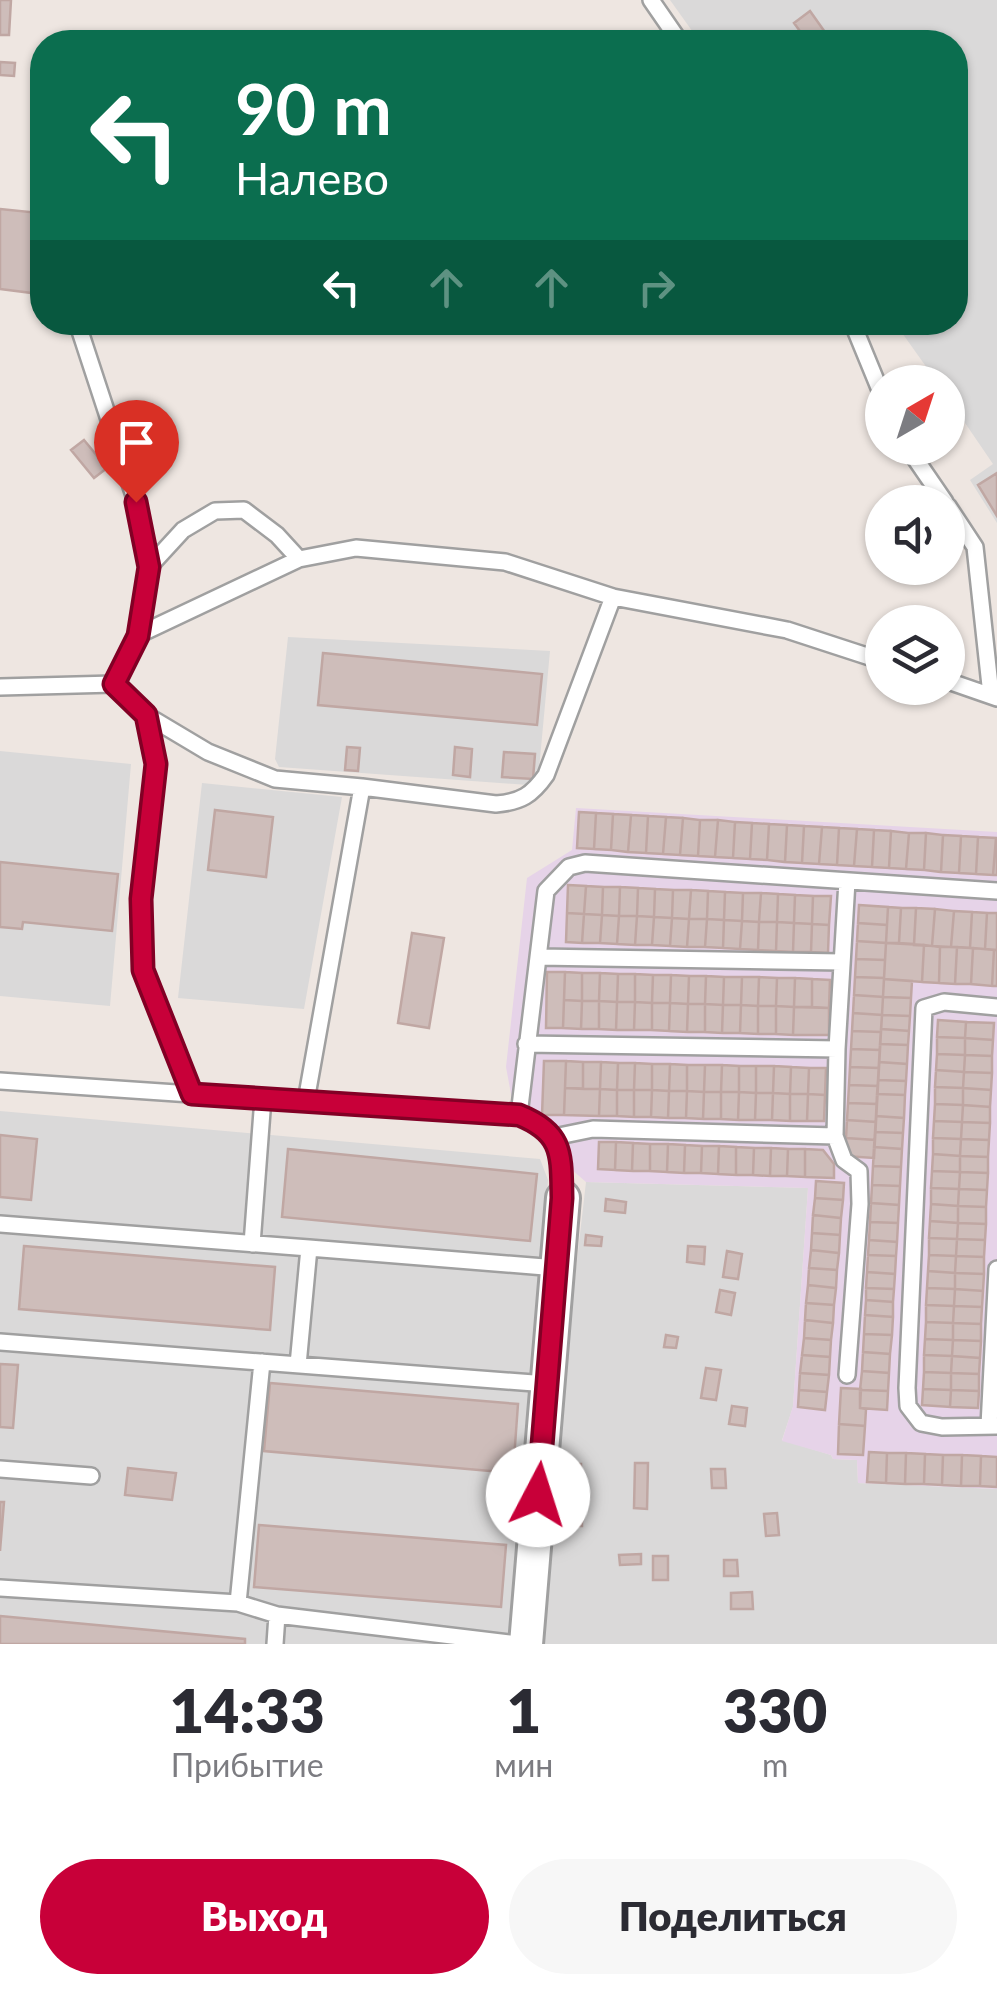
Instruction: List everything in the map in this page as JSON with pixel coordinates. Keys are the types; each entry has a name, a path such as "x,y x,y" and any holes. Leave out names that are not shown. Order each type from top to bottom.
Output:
{"street":[{"path":"526,1644 562,1198"}],"lane":[{"path":"651,0 672,30"},
{"path":"81,335 136,502 149,567 138,636 114,684"},
{"path":"857,335 870,365"},
{"path":"149,567 183,530 215,511 244,510 277,535 299,559"},
{"path":"965,532 975,547 979,606 994,696 965,687"},
{"path":"138,636 299,559 356,548 504,562 613,597 786,630 865,656"},
{"path":"0,687 114,684 146,715 208,752 275,778 496,804 516,803 534,792 546,775 613,597"},
{"path":"146,715 156,764 141,899 143,970 192,1094"},
{"path":"306,1101 362,788"},
{"path":"519,1115 546,890 569,867 585,863 997,891"},
{"path":"847,1375 860,1204 859,1172 844,1160 835,1136 848,881"},
{"path":"539,957 842,962"},
{"path":"997,1008 944,1002 924,1008 907,1388 908,1406 921,1423 942,1427 993,1426 997,1269"},
{"path":"526,1044 837,1049"},
{"path":"0,1081 519,1115 540,1124 554,1137 561,1156 562,1198"},
{"path":"252,1244 262,1098"},
{"path":"554,1137 593,1129 835,1136"},
{"path":"0,1224 557,1268"},
{"path":"298,1365 309,1248"},
{"path":"0,1342 547,1384"},
{"path":"238,1603 262,1362"},
{"path":"0,1468 91,1476"},
{"path":"0,1588 238,1603 276,1614 518,1644"},
{"path":"275,1644 276,1614"}],"shaded area":[{"path":"670,0 997,0 997,523 970,480 993,464 965,423 965,365 925,365 904,335 968,335 968,30 691,30"},
{"path":"288,637 550,651 538,780 528,785 279,767 275,759"},
{"path":"0,751 131,764 110,1006 0,996"},
{"path":"202,783 342,797 304,1009 178,998"},
{"path":"576,808 997,832 997,1489 858,1483 857,1460 833,1459 831,1455 782,1441 793,1406 808,1188 586,1182 516,1121 506,1067 527,878 572,850"},
{"path":"0,1111 540,1159 548,1180 512,1644 0,1644"},
{"path":"586,1182 808,1188 793,1407 782,1440 831,1455 833,1459 857,1460 858,1483 997,1489 997,1644 540,1644 555,1452"}],"building":[{"path":"0,0 11,0 9,35 0,35"},
{"path":"810,11 823,30 799,30 794,23"},
{"path":"0,62 15,63 14,76 0,75"},
{"path":"0,209 30,212 30,293 0,289"},
{"path":"84,440 107,468 94,478 71,450"},
{"path":"997,473 997,516 978,485"},
{"path":"323,653 542,674 537,725 318,705"},
{"path":"347,747 360,748 358,771 345,770"},
{"path":"455,747 472,749 470,777 453,775"},
{"path":"504,752 535,754 533,779 502,777"},
{"path":"215,810 273,817 266,877 208,870"},
{"path":"579,812 596,813 594,849 577,848"},
{"path":"596,813 613,814 611,850 594,849"},
{"path":"613,814 631,815 628,852 611,850"},
{"path":"631,815 648,816 646,853 628,852"},
{"path":"648,816 666,817 663,854 646,853"},
{"path":"666,817 683,818 680,855 663,854"},
{"path":"683,818 700,820 698,856 680,855"},
{"path":"700,820 718,820 715,857 698,856"},
{"path":"718,820 735,822 733,858 715,857"},
{"path":"735,822 752,823 750,859 733,858"},
{"path":"752,823 769,824 767,860 750,859"},
{"path":"769,824 787,825 785,862 767,860"},
{"path":"787,825 804,826 802,863 785,862"},
{"path":"804,826 822,827 819,864 802,863"},
{"path":"822,827 839,828 837,865 819,864"},
{"path":"839,828 857,829 854,866 837,865"},
{"path":"857,829 874,830 872,867 854,866"},
{"path":"874,830 891,831 889,868 872,867"},
{"path":"891,831 909,833 906,869 889,868"},
{"path":"909,833 926,833 924,870 906,869"},
{"path":"926,833 943,835 941,872 924,870"},
{"path":"943,835 961,836 959,873 941,872"},
{"path":"961,836 978,837 976,874 959,873"},
{"path":"978,837 996,838 993,875 976,874"},
{"path":"996,838 997,875 993,875"},
{"path":"0,862 118,874 112,931 23,922 22,929 0,927"},
{"path":"568,885 586,886 584,914 567,913"},
{"path":"586,886 603,887 602,915 584,914"},
{"path":"603,887 620,887 619,916 602,915"},
{"path":"620,887 638,888 637,916 619,916"},
{"path":"638,888 655,889 654,917 637,916"},
{"path":"655,889 673,890 672,918 654,917"},
{"path":"673,890 691,890 689,919 672,918"},
{"path":"691,890 708,891 707,919 689,919"},
{"path":"708,891 725,892 724,920 707,919"},
{"path":"725,892 743,893 742,921 724,920"},
{"path":"743,893 761,893 759,922 742,921"},
{"path":"761,893 778,894 777,922 759,922"},
{"path":"778,894 795,895 794,923 777,922"},
{"path":"795,895 813,896 812,924 794,923"},
{"path":"813,896 831,896 829,925 812,924"},
{"path":"859,905 888,907 887,925 858,923"},
{"path":"888,907 901,908 899,943 886,943"},
{"path":"901,908 916,908 914,944 899,943"},
{"path":"916,908 935,909 932,946 914,945"},
{"path":"935,909 954,911 951,947 932,946"},
{"path":"954,911 972,912 970,948 951,947"},
{"path":"972,912 987,913 985,949 970,948"},
{"path":"567,913 584,914 582,943 566,942"},
{"path":"987,913 997,913 997,950 985,949"},
{"path":"584,914 602,915 600,943 582,943"},
{"path":"602,915 619,916 617,944 600,943"},
{"path":"619,916 637,916 635,945 617,944"},
{"path":"637,916 654,917 652,945 635,945"},
{"path":"654,917 672,918 670,946 652,945"},
{"path":"672,918 689,919 687,947 670,946"},
{"path":"689,919 707,919 705,947 687,947"},
{"path":"707,919 724,920 723,948 705,947"},
{"path":"724,920 742,921 740,949 723,948"},
{"path":"742,921 759,922 758,950 740,949"},
{"path":"759,922 777,922 776,951 758,950"},
{"path":"777,922 794,923 793,952 776,951"},
{"path":"794,923 812,924 811,952 793,952"},
{"path":"858,923 887,925 886,943 857,941"},
{"path":"812,924 829,925 828,953 811,952"},
{"path":"412,933 444,938 429,1028 398,1023"},
{"path":"857,941 886,943 885,960 856,959"},
{"path":"886,943 924,945 922,982 884,979"},
{"path":"924,945 940,947 939,983 922,982"},
{"path":"940,947 957,947 955,984 939,983"},
{"path":"957,947 973,948 971,984 955,984"},
{"path":"973,948 994,950 992,986 971,984"},
{"path":"997,950 997,986 992,986"},
{"path":"856,959 885,960 884,978 855,977"},
{"path":"547,972 565,972 563,1028 546,1028"},
{"path":"565,972 582,973 582,1001 564,1000"},
{"path":"582,973 600,973 599,1001 582,1001"},
{"path":"600,973 618,974 617,1002 599,1001"},
{"path":"618,974 635,974 635,1002 617,1002"},
{"path":"635,974 653,975 652,1003 635,1002"},
{"path":"653,975 671,975 670,1003 652,1003"},
{"path":"671,975 689,976 688,1004 670,1003"},
{"path":"689,976 706,976 705,1004 688,1004"},
{"path":"706,976 724,977 723,1005 705,1004"},
{"path":"724,977 742,977 741,1005 723,1005"},
{"path":"742,977 759,977 758,1006 741,1005"},
{"path":"759,977 777,978 776,1006 758,1006"},
{"path":"855,977 884,978 883,997 854,995"},
{"path":"777,978 795,978 794,1007 776,1006"},
{"path":"795,978 812,979 812,1007 794,1007"},
{"path":"812,979 830,980 829,1008 812,1007"},
{"path":"884,979 912,981 911,998 883,997"},
{"path":"854,995 883,997 882,1015 853,1013"},
{"path":"883,997 911,998 910,1016 882,1015"},
{"path":"564,1000 582,1001 581,1029 563,1028"},
{"path":"582,1001 599,1001 599,1029 581,1029"},
{"path":"599,1001 617,1002 616,1030 599,1029"},
{"path":"617,1002 635,1002 634,1030 616,1030"},
{"path":"635,1002 652,1003 652,1030 634,1030"},
{"path":"652,1003 670,1003 669,1031 652,1030"},
{"path":"670,1003 688,1004 687,1032 669,1031"},
{"path":"688,1004 705,1004 705,1032 687,1032"},
{"path":"705,1004 723,1005 722,1033 705,1032"},
{"path":"723,1005 741,1005 740,1033 722,1033"},
{"path":"741,1005 758,1006 758,1034 740,1033"},
{"path":"758,1006 776,1006 776,1034 758,1034"},
{"path":"776,1006 794,1007 793,1035 776,1034"},
{"path":"794,1007 829,1008 829,1035 793,1035"},
{"path":"853,1013 882,1015 881,1032 852,1031"},
{"path":"882,1015 910,1016 909,1031 881,1029"},
{"path":"938,1020 966,1022 965,1038 937,1037"},
{"path":"966,1022 994,1023 993,1040 965,1038"},
{"path":"881,1029 909,1031 908,1045 880,1044"},
{"path":"852,1031 881,1032 880,1050 851,1049"},
{"path":"937,1037 965,1038 965,1055 937,1054"},
{"path":"965,1038 993,1040 992,1056 965,1055"},
{"path":"880,1044 908,1045 907,1064 879,1062"},
{"path":"851,1049 880,1050 879,1068 850,1067"},
{"path":"937,1054 965,1055 964,1072 936,1070"},
{"path":"965,1055 992,1056 992,1073 964,1072"},
{"path":"544,1061 566,1061 564,1115 542,1115"},
{"path":"566,1061 583,1062 583,1089 565,1088"},
{"path":"583,1062 601,1062 600,1089 583,1089"},
{"path":"601,1062 618,1063 617,1090 600,1089"},
{"path":"879,1062 907,1064 906,1081 878,1080"},
{"path":"618,1063 635,1063 634,1090 617,1090"},
{"path":"635,1063 652,1064 652,1090 634,1090"},
{"path":"652,1064 670,1064 669,1091 652,1090"},
{"path":"670,1064 687,1065 687,1091 669,1091"},
{"path":"687,1065 705,1065 704,1092 687,1091"},
{"path":"705,1065 722,1065 721,1092 704,1092"},
{"path":"722,1065 739,1066 739,1092 721,1092"},
{"path":"739,1066 756,1066 756,1093 739,1092"},
{"path":"756,1066 774,1066 773,1093 756,1093"},
{"path":"774,1066 791,1067 790,1094 773,1093"},
{"path":"791,1067 809,1068 808,1094 790,1094"},
{"path":"850,1067 879,1068 878,1086 849,1085"},
{"path":"809,1068 826,1068 825,1095 808,1094"},
{"path":"936,1070 964,1072 963,1088 935,1087"},
{"path":"964,1072 992,1073 991,1090 963,1088"},
{"path":"878,1080 906,1081 905,1095 877,1094"},
{"path":"849,1085 878,1086 877,1104 848,1103"},
{"path":"935,1087 963,1088 963,1105 935,1104"},
{"path":"565,1088 600,1089 599,1116 564,1115"},
{"path":"963,1088 991,1090 990,1107 963,1105"},
{"path":"600,1089 617,1090 617,1116 599,1116"},
{"path":"617,1090 634,1090 634,1117 617,1116"},
{"path":"634,1090 652,1090 651,1117 634,1117"},
{"path":"652,1090 669,1091 668,1118 651,1117"},
{"path":"669,1091 687,1091 686,1118 668,1118"},
{"path":"687,1091 704,1092 703,1119 686,1118"},
{"path":"704,1092 721,1092 721,1119 703,1119"},
{"path":"721,1092 739,1092 738,1120 721,1119"},
{"path":"739,1092 756,1093 755,1120 738,1120"},
{"path":"756,1093 773,1093 772,1120 755,1120"},
{"path":"773,1093 790,1094 790,1121 772,1120"},
{"path":"790,1094 808,1094 807,1121 790,1121"},
{"path":"808,1094 825,1095 824,1121 807,1121"},
{"path":"877,1094 905,1095 904,1118 876,1116"},
{"path":"848,1103 877,1104 876,1122 847,1120"},
{"path":"935,1104 963,1105 962,1122 934,1121"},
{"path":"963,1105 990,1107 990,1123 962,1122"},
{"path":"876,1116 904,1118 903,1133 875,1132"},
{"path":"847,1120 876,1122 875,1140 846,1138"},
{"path":"934,1121 962,1122 961,1139 933,1138"},
{"path":"962,1122 990,1123 989,1140 961,1139"},
{"path":"875,1132 903,1133 902,1149 874,1147"},
{"path":"0,1135 37,1139 31,1200 0,1197"},
{"path":"846,1138 875,1140 874,1158 845,1156"},
{"path":"933,1138 961,1139 960,1156 933,1154"},
{"path":"961,1139 989,1140 988,1157 960,1156"},
{"path":"599,1142 616,1142 615,1170 598,1169"},
{"path":"616,1142 633,1143 632,1171 615,1170"},
{"path":"633,1143 650,1144 650,1171 632,1171"},
{"path":"650,1144 668,1144 667,1172 650,1171"},
{"path":"668,1144 685,1145 684,1173 667,1172"},
{"path":"685,1145 702,1146 701,1173 684,1173"},
{"path":"702,1146 719,1146 718,1174 701,1173"},
{"path":"719,1146 736,1147 736,1175 718,1174"},
{"path":"736,1147 754,1148 753,1175 736,1175"},
{"path":"874,1147 902,1149 901,1167 873,1166"},
{"path":"754,1148 771,1148 770,1176 753,1175"},
{"path":"771,1148 788,1149 787,1176 770,1176"},
{"path":"288,1149 537,1174 530,1241 282,1217"},
{"path":"788,1149 805,1149 805,1177 787,1176"},
{"path":"805,1149 823,1150 834,1164 834,1178 805,1177"},
{"path":"933,1154 960,1156 960,1172 932,1171"},
{"path":"960,1156 988,1157 988,1173 960,1172"},
{"path":"873,1166 901,1167 900,1186 872,1185"},
{"path":"932,1171 960,1172 959,1189 931,1188"},
{"path":"960,1172 988,1173 987,1190 959,1189"},
{"path":"816,1181 844,1183 843,1200 815,1198"},
{"path":"872,1185 900,1186 899,1205 871,1203"},
{"path":"931,1188 959,1189 958,1206 931,1204"},
{"path":"959,1189 987,1190 986,1207 958,1206"},
{"path":"815,1198 843,1200 841,1218 813,1215"},
{"path":"606,1199 626,1202 625,1213 605,1211"},
{"path":"871,1203 899,1205 898,1223 870,1222"},
{"path":"931,1204 958,1206 958,1223 930,1221"},
{"path":"958,1206 986,1207 986,1224 958,1223"},
{"path":"813,1215 841,1218 840,1235 812,1233"},
{"path":"930,1221 958,1223 957,1239 929,1238"},
{"path":"870,1222 898,1223 897,1242 869,1240"},
{"path":"958,1223 986,1224 985,1240 957,1239"},
{"path":"812,1233 840,1235 839,1253 811,1250"},
{"path":"586,1235 602,1237 601,1246 585,1245"},
{"path":"929,1238 957,1239 956,1256 929,1255"},
{"path":"957,1239 985,1240 984,1257 956,1256"},
{"path":"869,1240 897,1242 896,1256 868,1255"},
{"path":"24,1246 275,1267 270,1330 19,1309"},
{"path":"688,1246 705,1247 704,1264 687,1262"},
{"path":"811,1250 839,1253 837,1270 809,1268"},
{"path":"727,1251 742,1254 738,1279 723,1277"},
{"path":"868,1255 896,1256 895,1274 867,1272"},
{"path":"929,1255 956,1256 955,1273 928,1271"},
{"path":"956,1256 984,1257 984,1274 955,1273"},
{"path":"809,1268 837,1270 836,1288 808,1285"},
{"path":"928,1271 955,1273 955,1289 927,1288"},
{"path":"867,1272 895,1274 894,1289 866,1288"},
{"path":"955,1273 984,1274 983,1291 955,1289"},
{"path":"808,1285 836,1288 834,1305 806,1303"},
{"path":"866,1288 894,1289 893,1302 866,1300"},
{"path":"927,1288 955,1289 954,1306 926,1305"},
{"path":"955,1289 983,1291 982,1307 954,1306"},
{"path":"720,1290 735,1293 731,1315 716,1312"},
{"path":"866,1300 893,1302 893,1317 865,1315"},
{"path":"806,1303 834,1305 833,1323 805,1320"},
{"path":"926,1305 954,1306 953,1323 926,1322"},
{"path":"954,1306 982,1307 981,1324 953,1323"},
{"path":"865,1315 893,1317 892,1335 864,1334"},
{"path":"805,1320 833,1323 831,1340 804,1338"},
{"path":"926,1322 953,1323 953,1340 925,1339"},
{"path":"953,1323 981,1324 981,1341 953,1340"},
{"path":"864,1334 892,1335 890,1354 863,1352"},
{"path":"666,1335 678,1337 676,1348 664,1347"},
{"path":"804,1338 831,1340 830,1357 802,1355"},
{"path":"925,1339 953,1340 952,1356 924,1355"},
{"path":"953,1340 981,1341 980,1358 952,1356"},
{"path":"863,1352 890,1354 889,1373 862,1371"},
{"path":"802,1355 830,1357 829,1375 800,1373"},
{"path":"924,1355 952,1356 951,1373 924,1372"},
{"path":"952,1356 980,1358 979,1374 951,1373"},
{"path":"0,1364 18,1365 13,1428 0,1427"},
{"path":"706,1368 721,1370 716,1400 701,1398"},
{"path":"862,1371 889,1373 888,1391 860,1390"},
{"path":"924,1372 951,1373 951,1390 923,1389"},
{"path":"800,1373 829,1375 827,1392 799,1390"},
{"path":"951,1373 979,1374 979,1391 951,1390"},
{"path":"270,1383 518,1404 513,1473 264,1451"},
{"path":"841,1388 861,1389 860,1408 866,1409 865,1426 839,1424"},
{"path":"923,1389 951,1390 950,1407 922,1405"},
{"path":"799,1390 827,1392 825,1410 798,1407"},
{"path":"860,1390 888,1391 887,1410 860,1408"},
{"path":"951,1390 979,1391 978,1408 950,1407"},
{"path":"732,1406 747,1408 745,1426 729,1424"},
{"path":"839,1424 865,1426 863,1455 838,1454"},
{"path":"869,1452 887,1453 886,1483 867,1482"},
{"path":"887,1453 906,1453 905,1484 886,1483"},
{"path":"906,1453 925,1454 924,1484 905,1484"},
{"path":"925,1454 943,1455 942,1485 924,1484"},
{"path":"943,1455 962,1455 961,1486 942,1485"},
{"path":"962,1455 981,1456 980,1486 961,1486"},
{"path":"981,1456 997,1457 997,1487 980,1486"},
{"path":"635,1463 648,1463 647,1509 634,1508"},
{"path":"559,1464 581,1464 581,1502 559,1502"},
{"path":"128,1468 176,1473 172,1500 125,1495"},
{"path":"711,1469 725,1469 726,1488 712,1488"},
{"path":"0,1502 4,1502 0,1551"},
{"path":"566,1509 582,1509 582,1526 566,1526"},
{"path":"777,1513 779,1535 766,1536 764,1514"},
{"path":"259,1525 506,1545 501,1607 254,1587"},
{"path":"641,1554 641,1564 620,1565 619,1555"},
{"path":"653,1556 668,1556 668,1580 653,1580"},
{"path":"724,1560 737,1560 738,1576 724,1576"},
{"path":"752,1592 753,1609 731,1609 731,1593"},
{"path":"0,1616 245,1639 245,1644 0,1644"}],"route":[{"path":"136,502 149,567 138,636 114,684 146,715 156,764 141,899 143,970 192,1094 519,1115 540,1124 554,1137 561,1156 562,1198 538,1495"}]}
